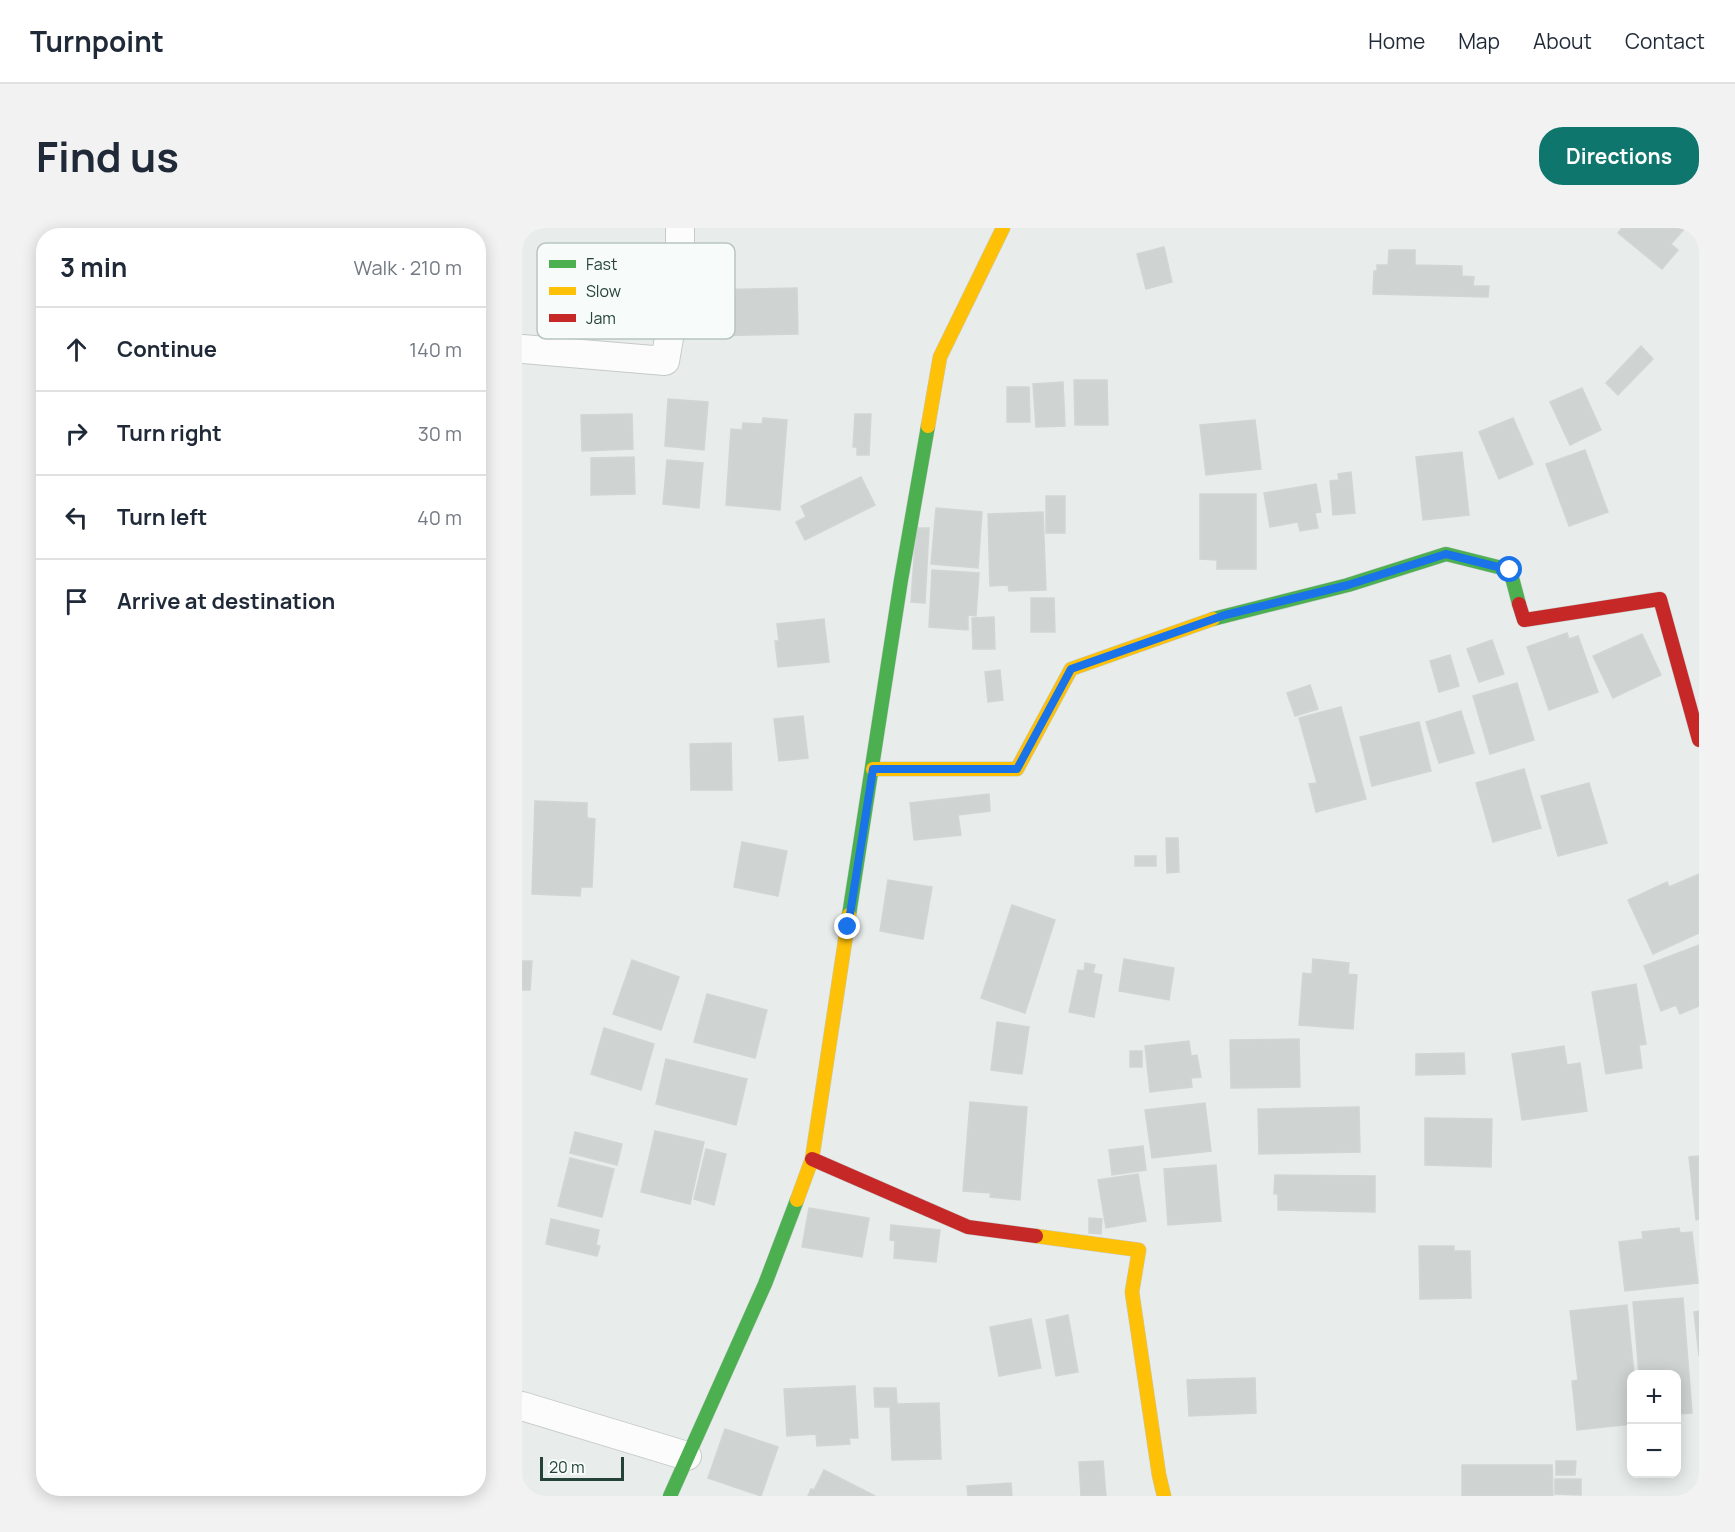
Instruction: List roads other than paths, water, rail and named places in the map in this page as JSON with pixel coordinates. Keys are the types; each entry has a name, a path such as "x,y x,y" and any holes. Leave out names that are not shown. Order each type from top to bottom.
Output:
{"street":[{"path":"670,1496 765,1284 812,1159 901,580 940,357 1003,228"},
{"path":"522,349 665,361 669,339"},
{"path":"873,769 1017,769 1071,669 1225,615 1348,585 1446,554 1510,570 1524,620 1660,599 1699,740"},
{"path":"812,1159 968,1227 1139,1250 1132,1292 1164,1496"},
{"path":"522,1406 687,1456"}]}
